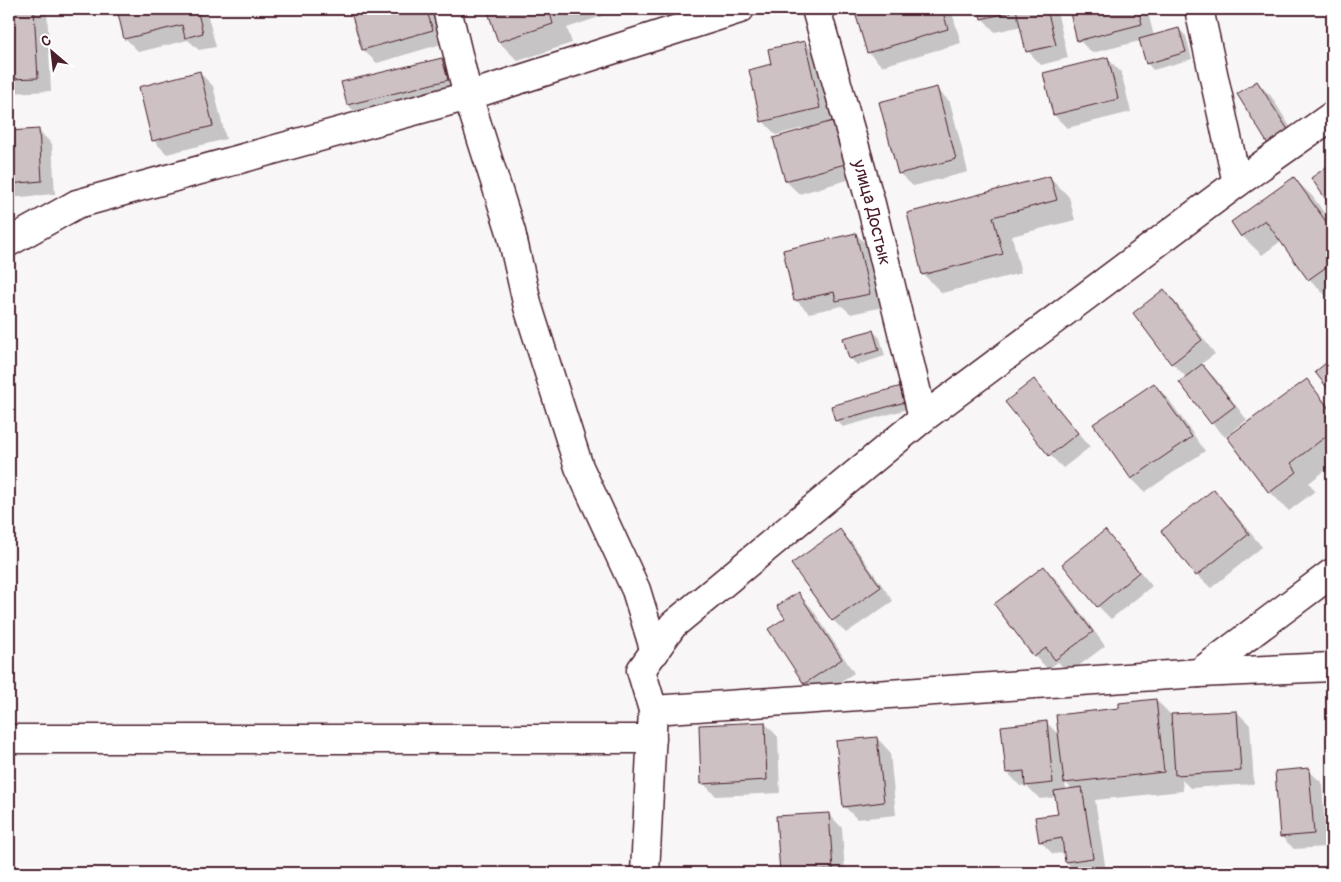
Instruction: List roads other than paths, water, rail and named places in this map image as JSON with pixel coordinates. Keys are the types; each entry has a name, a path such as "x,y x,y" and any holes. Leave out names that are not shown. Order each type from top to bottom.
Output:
{"street":[{"path":"448,9 468,96 511,232 528,307 579,467 636,590 655,652"},
{"path":"9,242 77,204 468,96 740,9"},
{"name":"улица Достык","path":"816,9 871,204 923,418"},
{"path":"1199,9 1237,183"},
{"path":"645,873 653,710 642,670 674,625 923,418 1237,183 1332,116"},
{"path":"1199,673 1332,573"},
{"path":"653,710 1199,673 1332,667"},
{"path":"9,739 652,739"}]}
